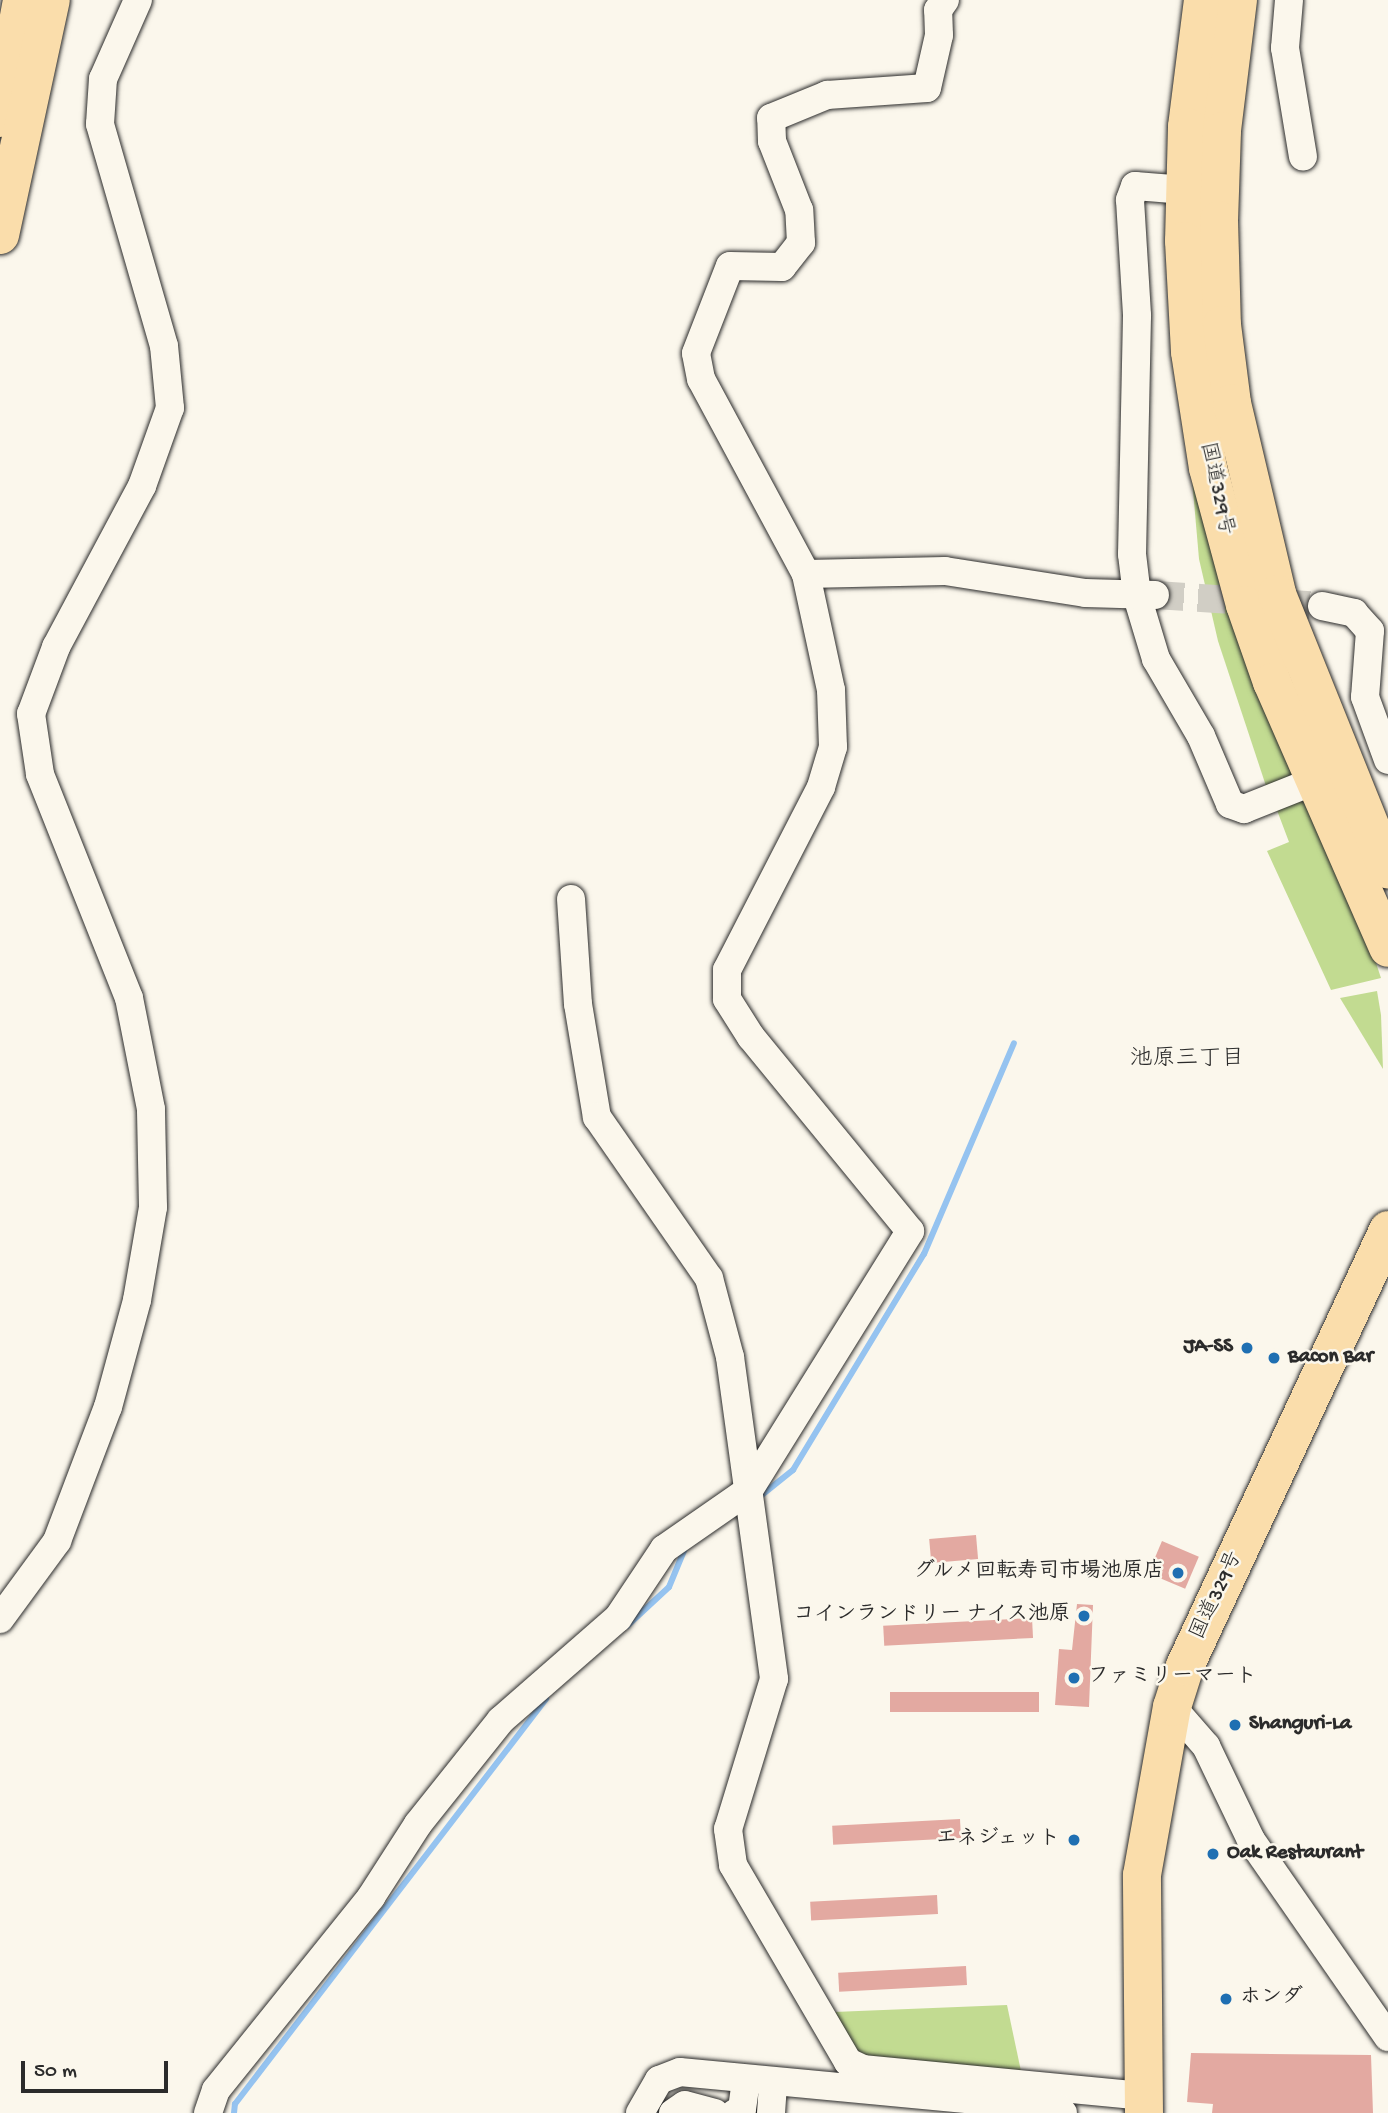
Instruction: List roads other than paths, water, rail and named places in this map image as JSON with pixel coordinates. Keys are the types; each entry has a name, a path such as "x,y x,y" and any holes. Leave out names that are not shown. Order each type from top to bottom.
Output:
{"highway":[{"path":"0,118 22,0"},
{"path":"0,235 51,0"},
{"name":"国道329号","path":"1203,0 1185,190 1185,298 1214,494 1245,606 1314,781 1388,948"},
{"name":"国道329号","path":"1238,0 1222,131 1219,220 1222,325 1232,403 1254,515 1278,594 1385,856"},
{"name":"国道329号","path":"1144,2104 1142,1875 1172,1707 1185,1666 1388,1230"}],"street":[{"path":"0,1619 57,1541 108,1407 137,1300 153,1207 150,1108 132,1009 40,774 31,714 56,648 142,486 170,408 164,346 100,124 103,79 138,0"},
{"path":"208,2113 216,2091 371,1897 418,1824 501,1720 618,1618 664,1549 751,1499 911,1231 751,1037 727,999 727,970 821,787 834,747 831,690 806,574 701,380 696,353 700,333 730,266 782,267 801,243 799,210 772,141 771,118 827,95 927,89 939,34 938,10 945,0"},
{"path":"1289,0 1285,48 1303,158"},
{"path":"1185,190 1135,186 1130,200 1137,316 1132,554 1147,596 1157,659 1201,736 1230,804 1244,809 1314,781"},
{"path":"806,574 945,571 1147,596"},
{"path":"1322,606 1354,613 1370,631 1365,697 1388,760"},
{"path":"571,900 578,1004 597,1117 709,1278 730,1357 774,1679 728,1829 733,1865 848,2062 863,2069 890,2093 977,2107 1063,2113"},
{"path":"1172,1707 1206,1746 1251,1840 1388,2037"},
{"path":"640,2113 659,2080 680,2072 890,2093 1144,2104"},
{"path":"735,2113 742,2109 760,2081"},
{"path":"760,2081 771,2113"},
{"path":"673,2113 685,2105 715,2113"}],"waterway":[{"path":"758,1498 793,1470 924,1254 1014,1043"},
{"path":"627,1626 669,1587 686,1546"},
{"path":"234,2113 235,2104 546,1699"}],"tunnel":[{"path":"1156,595 1322,606"}],"place":[{"name":"JA-SS","path":"1247,1348"},
{"name":"Bacon Bar","path":"1274,1358"},
{"name":"グルメ回転寿司市場池原店","path":"1178,1573"},
{"name":"コインランドリー ナイス池原","path":"1084,1616"},
{"name":"ファミリーマート","path":"1074,1678"},
{"name":"Shanguri-La","path":"1235,1725"},
{"name":"エネジェット","path":"1074,1840"},
{"name":"Oak Restaurant","path":"1213,1854"},
{"name":"ホンダ","path":"1226,1999"}],"district":[{"name":"池原三丁目","path":"1187,1060"}]}
